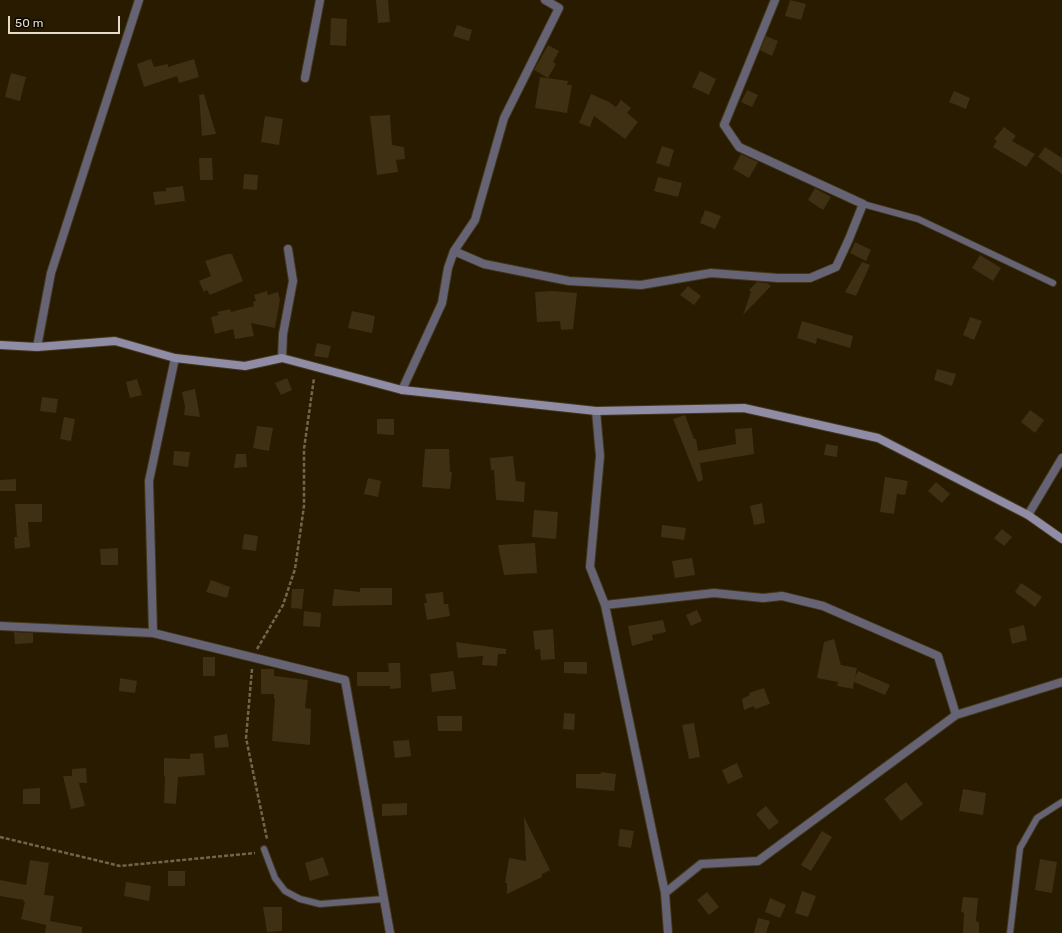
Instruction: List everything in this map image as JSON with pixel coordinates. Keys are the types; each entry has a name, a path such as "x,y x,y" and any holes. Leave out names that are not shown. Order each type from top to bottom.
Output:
{"street":[{"path":"37,348 51,273 139,0"},
{"path":"305,78 320,0"},
{"path":"402,390 442,303 448,268 454,251 475,220 504,118 559,8 545,0"},
{"path":"454,251 484,264 568,281 641,285 711,273 778,278 810,278 836,267 849,240 863,204 739,147 724,125 775,0"},
{"path":"282,358 283,334 293,281 288,249"},
{"path":"0,345 37,348 115,341 175,358 245,366 282,358 402,390 596,411 744,408 878,438 1028,515 1062,539"},
{"path":"153,633 149,481 175,358"},
{"path":"596,411 600,456 590,567 605,605 665,893 668,933"},
{"path":"1028,515 1062,458"},
{"path":"605,605 714,593 762,598 782,596 823,606 938,656 956,715"},
{"path":"0,626 153,633 345,680 390,933"},
{"path":"665,893 701,864 758,861 956,715 1062,682"}],"lane":[{"path":"863,204 918,219 1054,283"},
{"path":"1010,933 1020,848 1037,818 1062,802"},
{"path":"264,849 275,878 284,891 300,899 320,904 384,899"}],"path":[{"path":"0,838 120,866 258,853 264,849 267,842 266,832 246,738 247,718 254,657 259,644 283,606 295,569 304,506 304,449 310,394 316,366"}],"building":[{"path":"376,0 388,0 390,22 378,23"},
{"path":"790,0 806,4 801,20 785,16"},
{"path":"331,18 347,19 346,46 330,45"},
{"path":"457,25 472,30 469,41 453,36"},
{"path":"766,36 778,41 772,56 760,50"},
{"path":"548,45 559,51 553,62 556,64 548,78 534,70"},
{"path":"151,59 154,67 168,64 168,67 194,59 199,77 179,83 177,76 144,87 137,64"},
{"path":"700,71 716,79 709,95 692,87"},
{"path":"11,73 26,77 20,101 5,97"},
{"path":"540,77 568,81 567,85 572,85 567,113 535,108"},
{"path":"747,90 758,95 752,107 741,102"},
{"path":"954,91 970,98 966,109 949,102"},
{"path":"204,94 216,134 202,136 199,95"},
{"path":"591,94 609,102 616,107 621,100 631,108 627,113 638,122 625,139 594,116 590,127 579,123"},
{"path":"390,115 392,145 404,147 405,159 396,160 398,172 377,175 370,116"},
{"path":"265,116 283,119 279,145 261,142"},
{"path":"1004,127 1016,136 1012,141 1035,154 1026,167 993,147 997,141 994,139"},
{"path":"662,146 674,150 669,167 656,163"},
{"path":"1045,147 1062,158 1062,174 1038,157"},
{"path":"741,154 758,162 749,178 733,169"},
{"path":"199,158 212,158 213,180 200,180"},
{"path":"244,174 258,175 257,190 243,189"},
{"path":"658,177 682,183 678,197 654,191"},
{"path":"183,186 185,201 155,205 153,192 166,191 166,188"},
{"path":"815,188 831,197 823,210 808,200"},
{"path":"705,210 721,216 715,229 700,223"},
{"path":"855,242 871,250 866,261 850,253"},
{"path":"227,254 232,254 243,281 210,295 207,290 204,292 199,281 211,276 205,261"},
{"path":"980,255 1001,268 993,281 972,268"},
{"path":"862,262 870,265 856,296 845,292"},
{"path":"757,282 767,283 771,286 743,315 751,292 749,290"},
{"path":"688,286 701,296 694,305 680,295"},
{"path":"267,291 268,295 278,292 280,300 275,328 251,323 254,336 235,339 233,329 215,334 211,317 219,315 217,312 230,309 231,312 254,306 253,302 256,301 254,295"},
{"path":"552,291 577,293 573,329 561,330 560,321 537,322 535,292"},
{"path":"352,311 375,316 372,333 348,328"},
{"path":"970,317 982,321 974,340 963,335"},
{"path":"802,321 853,336 850,348 817,338 816,344 797,338"},
{"path":"317,343 331,346 328,358 314,356"},
{"path":"937,369 956,374 952,386 934,380"},
{"path":"287,378 292,390 281,395 275,383"},
{"path":"137,379 142,395 130,398 126,382"},
{"path":"195,389 200,417 184,415 185,407 182,392"},
{"path":"42,397 58,399 56,413 40,411"},
{"path":"1030,410 1044,420 1035,433 1021,422"},
{"path":"685,415 694,439 696,439 698,451 736,444 735,429 752,428 754,454 700,463 703,480 698,482 673,419"},
{"path":"64,417 75,419 71,441 60,439"},
{"path":"377,419 394,419 394,435 377,434"},
{"path":"257,426 273,428 269,451 253,448"},
{"path":"826,444 838,446 837,457 824,455"},
{"path":"425,449 449,449 450,472 452,472 450,489 422,487"},
{"path":"174,451 190,452 188,467 173,465"},
{"path":"236,454 246,454 247,467 234,468"},
{"path":"513,456 516,481 525,482 524,502 496,500 494,470 491,470 490,458"},
{"path":"885,477 908,481 905,495 897,494 894,514 880,512"},
{"path":"368,478 381,481 378,497 364,494"},
{"path":"16,479 16,491 0,491 0,480"},
{"path":"936,482 950,494 942,503 928,491"},
{"path":"762,503 765,523 754,525 750,506"},
{"path":"15,504 42,504 42,522 28,522 30,547 15,549 14,537 17,537"},
{"path":"534,510 558,512 556,539 532,537"},
{"path":"662,525 686,528 684,540 661,537"},
{"path":"1002,529 1012,537 1004,546 994,538"},
{"path":"244,534 258,536 256,551 242,549"},
{"path":"535,543 537,573 504,575 498,545"},
{"path":"118,548 118,565 101,565 100,549"},
{"path":"692,558 695,575 675,578 672,561"},
{"path":"211,580 230,587 227,598 206,592"},
{"path":"1021,583 1042,597 1035,607 1015,592"},
{"path":"360,588 392,588 392,605 332,606 334,589 360,592"},
{"path":"292,589 304,589 302,609 291,608"},
{"path":"443,592 444,604 448,604 450,616 427,620 424,603 427,603 425,594"},
{"path":"697,610 702,621 691,626 686,615"},
{"path":"304,611 321,613 320,627 303,626"},
{"path":"663,620 666,632 652,635 653,640 632,646 628,626"},
{"path":"1024,625 1027,640 1012,644 1009,629"},
{"path":"553,629 555,659 541,660 540,649 535,650 533,631"},
{"path":"14,632 33,633 33,643 15,644"},
{"path":"834,639 841,665 857,668 855,677 858,671 890,685 885,695 854,682 853,689 837,686 838,682 817,678 824,642"},
{"path":"456,642 506,649 506,654 498,654 497,666 482,665 483,656 458,658"},
{"path":"203,657 215,657 215,676 203,676"},
{"path":"564,662 587,662 587,674 564,673"},
{"path":"388,663 400,663 401,688 390,689 390,686 357,686 357,672 389,672"},
{"path":"261,669 274,669 274,676 308,680 305,708 311,709 310,745 272,741 275,699 274,694 261,694"},
{"path":"453,671 456,689 432,692 430,674"},
{"path":"120,678 137,681 135,693 119,691"},
{"path":"764,688 770,704 755,709 754,706 744,710 742,699 750,695 749,693"},
{"path":"564,713 575,714 574,730 563,729"},
{"path":"437,716 462,716 462,731 438,731"},
{"path":"694,723 700,757 689,759 682,725"},
{"path":"227,734 229,747 215,748 214,736"},
{"path":"409,740 411,756 395,758 393,741"},
{"path":"203,753 205,775 178,777 176,804 164,803 164,758 190,759 190,754"},
{"path":"737,763 743,777 728,784 722,770"},
{"path":"86,768 87,783 79,783 85,806 71,809 63,776 72,776 72,769"},
{"path":"601,772 616,774 614,791 576,788 576,774 601,774"},
{"path":"906,782 923,804 901,821 884,799"},
{"path":"40,788 40,804 23,804 23,789"},
{"path":"963,789 986,793 983,815 959,811"},
{"path":"407,803 407,815 382,816 382,804"},
{"path":"766,806 779,822 769,830 756,814"},
{"path":"524,817 550,870 542,874 542,877 507,894 507,883 505,883 509,858 526,861"},
{"path":"620,829 634,831 631,848 618,846"},
{"path":"822,831 832,837 811,871 801,865"},
{"path":"323,857 329,875 310,881 305,863"},
{"path":"1040,859 1057,862 1052,893 1035,890"},
{"path":"30,860 49,863 44,895 54,896 50,921 82,927 82,933 45,933 46,925 21,919 25,902 23,902 24,900 0,896 0,880 26,885"},
{"path":"168,871 185,871 185,886 168,886"},
{"path":"126,882 151,886 149,901 124,896"},
{"path":"802,891 816,896 808,917 795,913"},
{"path":"707,892 719,907 709,915 697,900"},
{"path":"963,897 978,898 976,921 979,922 979,933 963,933 964,913 961,912"},
{"path":"770,898 786,905 780,918 765,912"},
{"path":"263,907 282,907 282,931 267,932"},
{"path":"758,918 770,921 766,933 754,933"}]}
